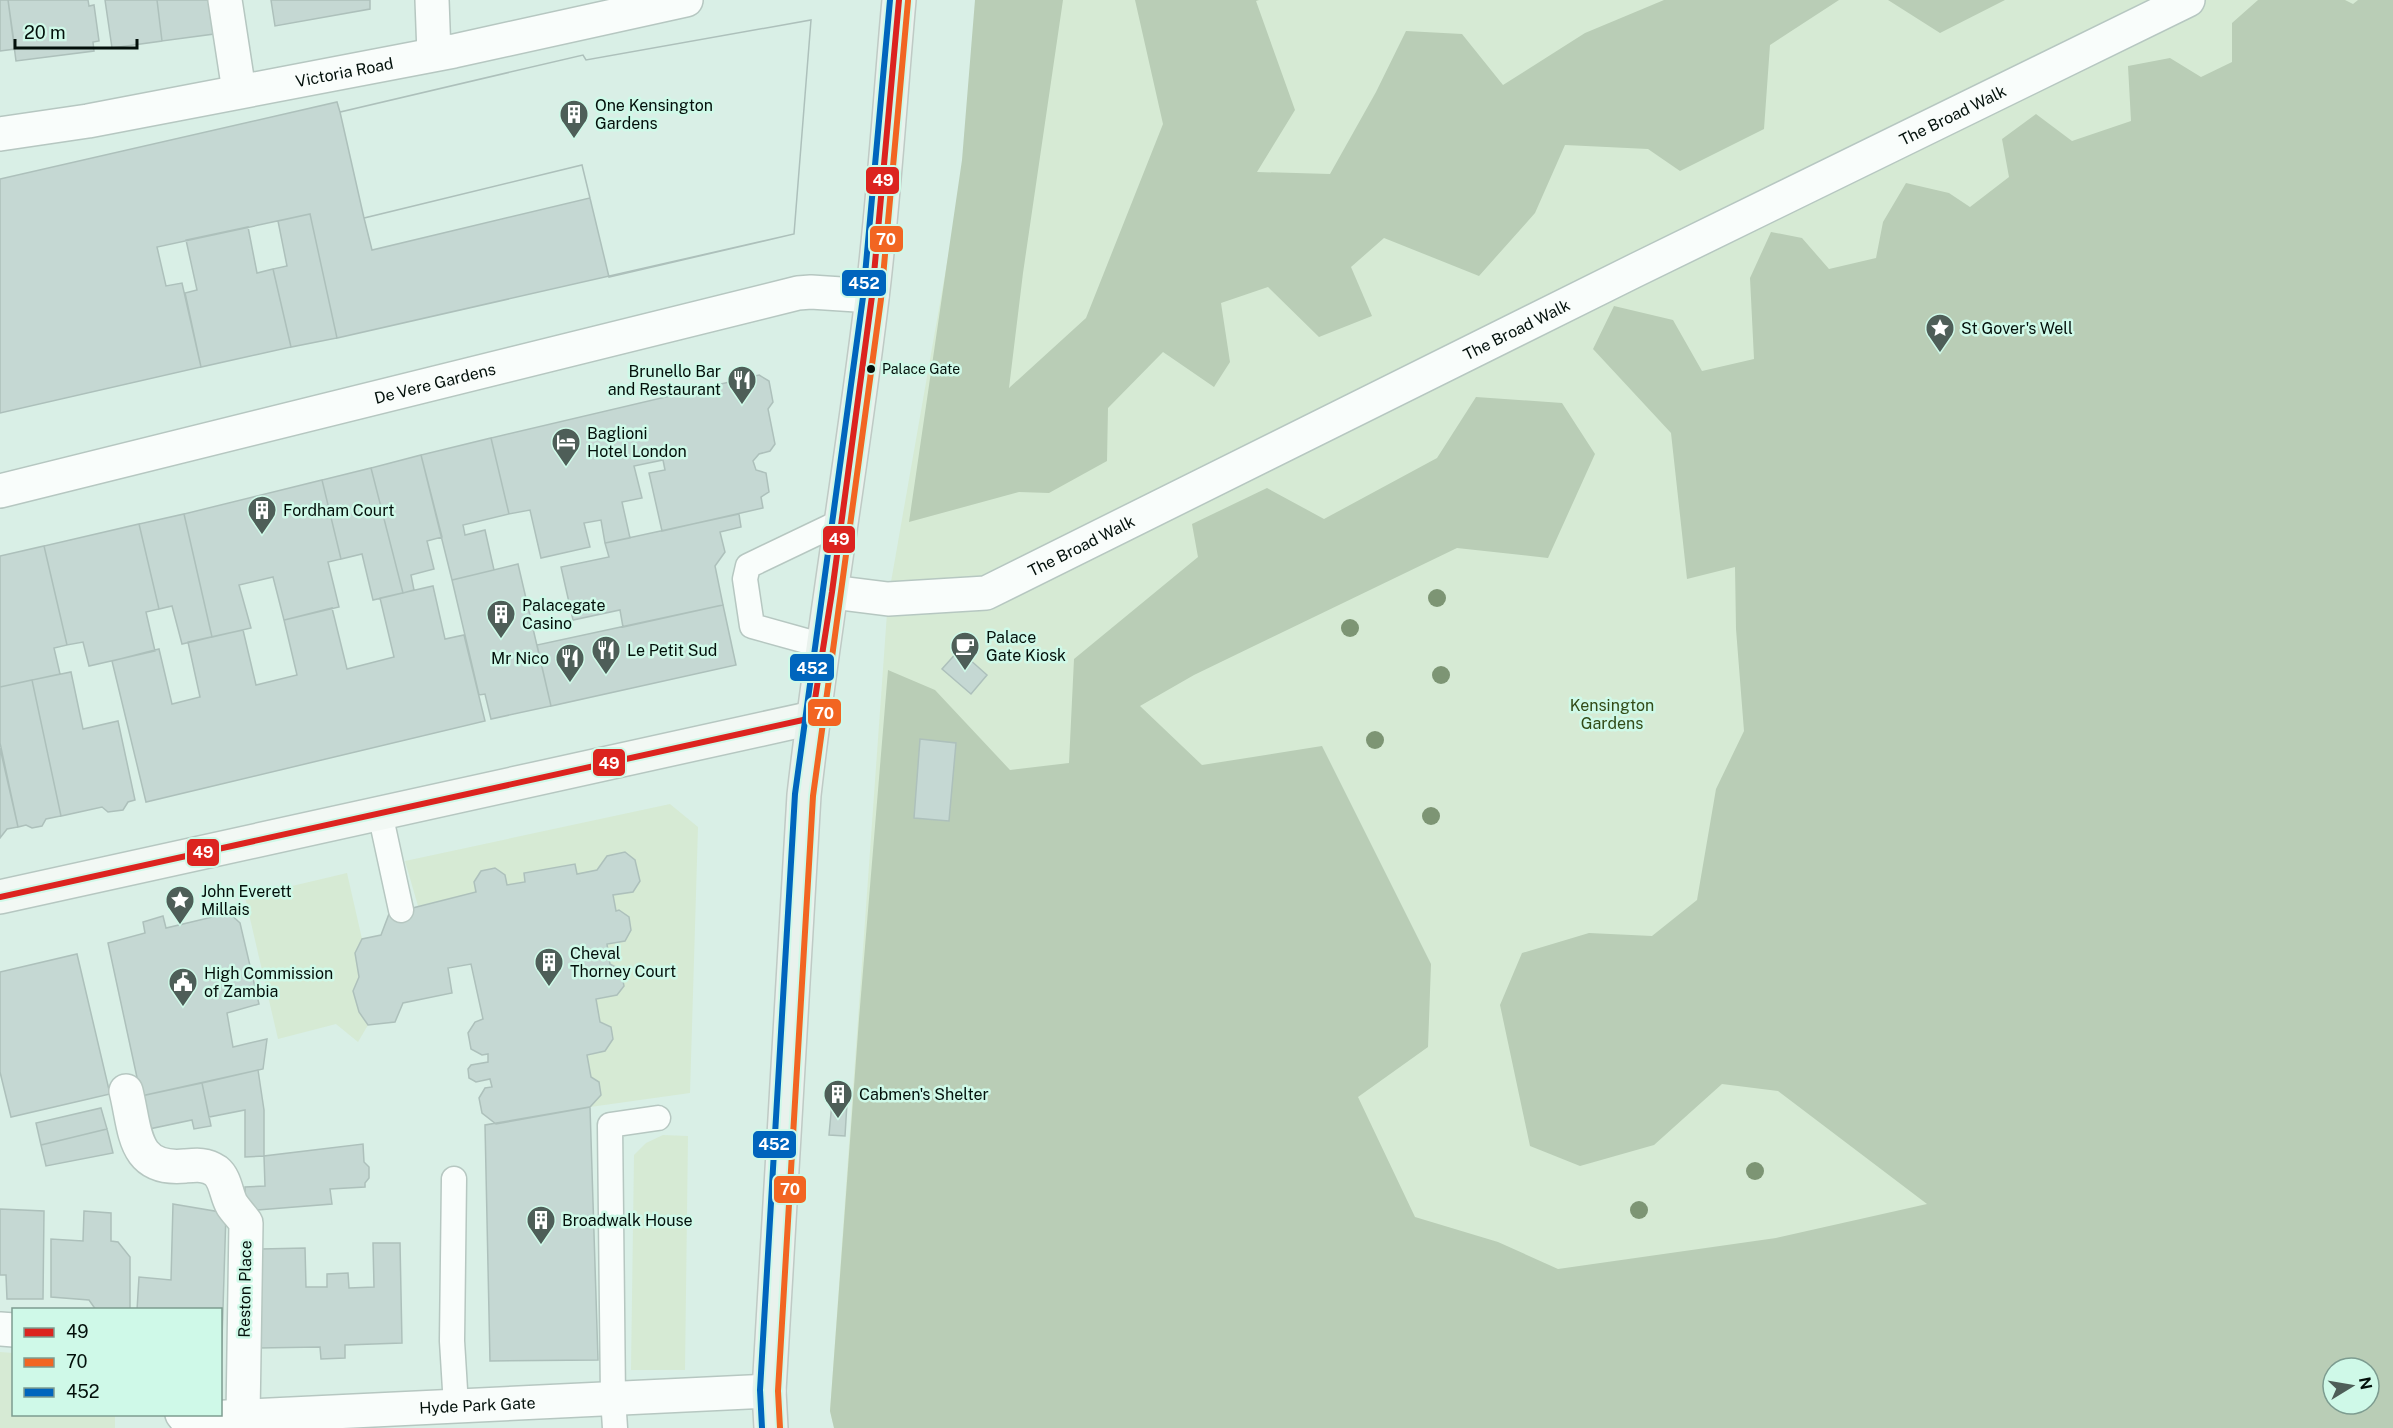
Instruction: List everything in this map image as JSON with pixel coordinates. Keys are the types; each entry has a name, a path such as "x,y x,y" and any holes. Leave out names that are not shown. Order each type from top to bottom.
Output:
{"main road":[{"path":"771,1428 769,1390 804,795 812,718 873,296 899,0"},
{"path":"0,897 812,718"}],"street":[{"path":"225,0 238,91"},
{"path":"432,0 434,54"},
{"name":"Victoria Road","path":"0,134 88,121 434,54 686,0"},
{"name":"The Broad Walk","path":"832,592 888,599 986,593 1624,276 2188,0"},
{"name":"De Vere Gardens","path":"0,491 798,293 811,291 873,296"},
{"name":"Reston Place","path":"126,1091 141,1151 153,1163 170,1168 202,1164 217,1172 231,1203 246,1223 243,1416"},
{"name":"Hyde Park Gate","path":"189,1422 243,1416 456,1406 614,1413 769,1390"}],"lane":[{"path":"824,646 752,626 745,579 748,566 842,521"},
{"path":"380,813 401,910"},
{"path":"614,1413 610,1125 658,1118"},
{"path":"454,1179 452,1341 456,1406"}],"green space":[{"path":"975,0 1063,0 1023,273 1009,388 1086,318 1163,124 1135,0 1259,0 1256,1 1295,110 1257,172 1330,174 1376,92 1406,31 1462,34 1503,85 1585,33 1664,0 1839,0 1770,45 1764,129 1680,171 1648,149 1565,145 1535,213 1479,276 1384,238 1351,267 1372,316 1319,337 1268,287 1221,303 1230,362 1214,387 1163,352 1108,408 1107,461 1049,493 1019,492 909,522 962,160"},
{"name":"Kensington Gardens","path":"979,0 2393,0 2393,1428 834,1428 830,1411 888,599 964,166"},
{"path":"1888,0 2005,0 1940,33"},
{"name":"Kensington Gardens","path":"2258,0 2345,0 2353,4 2358,0 2393,0 2393,1428 834,1428 830,1411 888,670 935,690 1010,770 1069,763 1074,659 1198,557 1192,524 1267,488 1324,519 1437,458 1476,397 1562,403 1595,454 1548,558 1457,548 1194,675 1140,706 1202,765 1322,746 1431,964 1428,1047 1358,1097 1415,1217 1498,1242 1558,1269 1776,1238 1927,1204 1778,1091 1722,1084 1654,1145 1580,1166 1530,1146 1500,1005 1522,953 1589,933 1652,936 1697,900 1716,789 1744,731 1736,629 1735,567 1687,579 1671,433 1593,349 1614,306 1673,320 1702,371 1754,359 1750,278 1771,232 1802,238 1829,269 1876,258 1883,222 1906,183 1949,193 1970,207 2009,177 2002,139 2036,114 2072,141 2131,121 2128,66 2170,58 2201,77 2232,62 2232,23"},
{"path":"670,804 698,827 690,1093 590,1107 601,1095 599,1082 591,1077 587,1055 605,1051 613,1039 611,1027 600,1022 596,999 617,995 624,986 621,970 610,964 607,944 625,941 631,930 629,917 619,910 616,911 613,895 633,892 639,881 635,860 625,852 607,856 597,870 577,874 575,864 524,873 525,882 507,885 505,875 495,868 481,871 474,882 476,892 418,906 405,861"},
{"path":"347,873 362,939 355,953 359,977 353,991 359,1012 368,1025 358,1042 336,1024 278,1039 245,897"},
{"path":"663,1135 688,1136 685,1370 631,1370 634,1155 646,1143"},
{"path":"0,1352 12,1353 12,1416 115,1416 115,1428 0,1428"}],"building":[{"path":"0,0 8,0 15,49 0,51"},
{"path":"8,0 88,0 89,6 94,5 99,41 93,42 94,51 16,61"},
{"path":"105,0 157,0 162,41 112,48"},
{"path":"157,0 210,0 214,34 162,41"},
{"path":"271,0 370,0 370,9 275,26"},
{"path":"811,20 794,234 337,338 310,214 157,247 166,286 182,283 201,367 0,413 0,179 337,102 340,112 583,55 586,60","holes":["582,165 590,198 372,250 364,218"]},
{"name":"One Kensington Gardens","path":"811,20 794,234 609,277 582,165 364,218 340,112 583,55 586,60"},
{"path":"310,214 337,338 291,347 273,269 287,266 278,221"},
{"path":"248,227 257,273 273,269 291,347 201,367 185,293 197,290 186,240"},
{"name":"Baglioni Hotel London","path":"759,375 769,381 773,402 768,409 775,444 770,451 759,454 753,461 756,470 766,473 769,492 761,497 763,508 662,531 649,473 665,470 663,460 634,466 642,498 622,502 630,538 605,543 601,520 584,523 590,547 541,558 530,510 509,514 491,438"},
{"path":"491,438 509,514 463,525 465,535 485,530 494,570 452,580 421,455"},
{"path":"421,455 442,537 427,541 434,569 411,575 414,590 403,593 371,468"},
{"path":"371,468 403,593 373,600 362,554 341,559 322,480"},
{"name":"Fordham Court","path":"322,480 341,559 328,562 339,607 284,620 273,577 239,585 251,628 212,637 184,514"},
{"path":"184,514 212,637 182,644 172,606 159,609 139,524"},
{"path":"739,514 741,527 720,532 725,552 715,566 723,605 623,627 620,610 573,620 561,567 609,557 605,543"},
{"path":"139,524 159,609 146,612 155,651 89,666 83,642 67,645 44,546"},
{"path":"44,546 67,645 54,648 60,674 0,687 0,556"},
{"name":"Palacegate Casino","path":"518,564 551,706 491,719 485,694 479,695 452,580"},
{"path":"433,586 445,639 464,635 485,721 146,802 112,661 159,649 172,704 200,697 188,642 243,630 256,685 297,675 284,620 332,608 347,669 394,657 380,598"},
{"path":"723,605 736,665 551,706 537,645"},
{"name":"Palace Gate Kiosk","path":"959,650 987,675 971,694 942,669"},
{"path":"71,672 83,729 118,721 135,800 128,802 123,810 108,812 102,807 61,816 32,680"},
{"path":"32,680 61,816 46,819 42,826 32,828 26,825 18,827 0,743 0,687"},
{"path":"920,739 956,743 949,821 914,818"},
{"path":"0,748 18,827 7,829 0,838"},
{"name":"Cheval Thorney Court","path":"625,852 635,860 640,881 633,892 613,895 616,911 619,910 629,917 631,930 625,941 607,944 610,964 621,970 624,986 617,995 596,999 600,1022 611,1027 613,1039 605,1051 587,1055 591,1077 599,1082 601,1095 590,1107 496,1124 482,1113 479,1098 485,1088 492,1087 490,1079 476,1082 469,1078 468,1069 471,1065 488,1062 488,1054 482,1055 471,1049 468,1033 475,1022 483,1019 471,964 448,968 452,993 403,1003 395,1022 368,1025 359,1012 353,991 359,977 355,953 362,939 381,935 389,914 476,892 474,882 481,871 495,868 505,875 507,885 525,882 524,873 575,864 577,874 597,870 607,856"},
{"name":"High Commission of Zambia","path":"229,913 240,923 259,1004 227,1013 233,1047 267,1039 263,1069 141,1096 108,943 145,933 143,922 163,916 166,928"},
{"path":"77,954 110,1094 11,1117 0,1072 0,972"},
{"path":"258,1070 264,1110 264,1156 245,1157 245,1110 209,1117 202,1083"},
{"path":"202,1083 211,1126 194,1129 192,1120 149,1129 141,1096"},
{"name":"Cabmen's Shelter","path":"832,1102 847,1103 845,1136 829,1135"},
{"name":"Broadwalk House","path":"590,1107 598,1360 490,1361 485,1125"},
{"path":"101,1108 107,1129 41,1145 36,1123"},
{"path":"107,1129 113,1153 46,1166 41,1145"},
{"path":"363,1144 364,1162 369,1167 369,1178 365,1187 330,1189 332,1204 245,1211 245,1187 265,1186 264,1156"},
{"path":"173,1204 226,1213 222,1339 222,1308 137,1308 139,1277 171,1280"},
{"path":"0,1209 44,1211 43,1299 7,1299 6,1275 0,1275"},
{"path":"84,1211 111,1213 111,1241 118,1242 130,1257 130,1308 95,1308 89,1300 51,1297 51,1239 83,1241"},
{"path":"373,1243 400,1243 402,1343 345,1345 345,1358 321,1359 320,1347 258,1348 261,1249 305,1248 306,1287 327,1287 327,1274 348,1273 349,1288 374,1287"}],"transit line":[{"name":"452","path":"762,1428 760,1390 795,794 863,297 890,0"},
{"name":"49","path":"812,718 832,592 872,296 899,0"},
{"name":"70","path":"780,1428 778,1391 813,796 881,299 908,1"},
{"name":"49","path":"0,897 812,718"}],"place":[{"name":"One Kensington Gardens","path":"574,140"},
{"name":"St Gover's Well","path":"1940,354"},
{"name":"Palace Gate","path":"871,369"},
{"name":"Brunello Bar and Restaurant","path":"742,406"},
{"name":"Baglioni Hotel London","path":"566,468"},
{"name":"Fordham Court","path":"262,536"},
{"name":"Palacegate Casino","path":"501,640"},
{"name":"Palace Gate Kiosk","path":"965,672"},
{"name":"Le Petit Sud","path":"606,676"},
{"name":"Mr Nico","path":"570,684"},
{"name":"John Everett Millais","path":"180,926"},
{"name":"Cheval Thorney Court","path":"549,988"},
{"name":"High Commission of Zambia","path":"183,1008"},
{"name":"Cabmen's Shelter","path":"838,1120"},
{"name":"Broadwalk House","path":"541,1246"}]}
